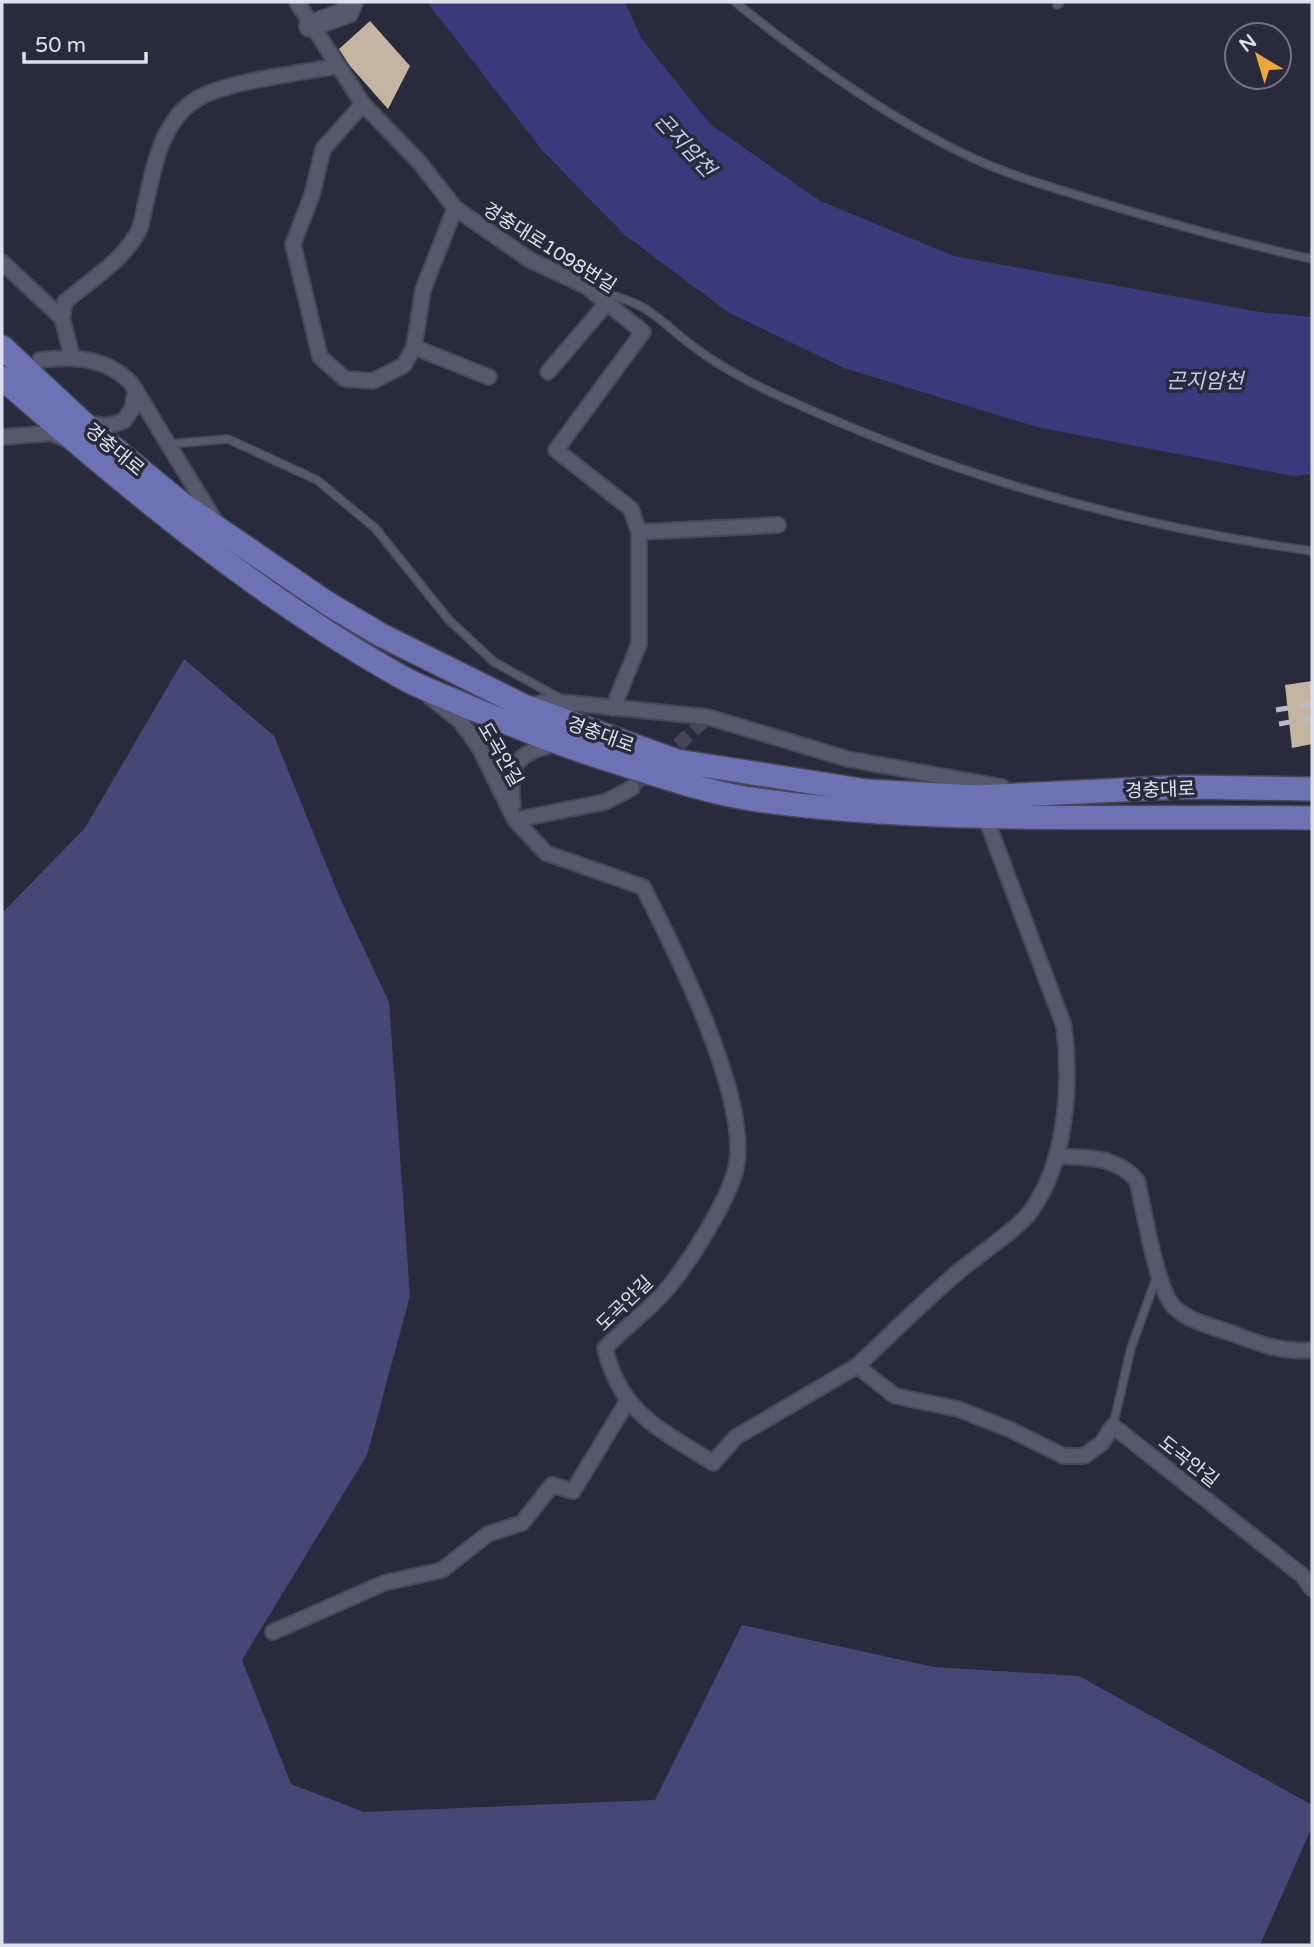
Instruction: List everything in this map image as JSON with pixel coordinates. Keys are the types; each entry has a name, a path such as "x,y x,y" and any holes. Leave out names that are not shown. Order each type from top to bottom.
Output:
{"main road":[{"name":"경충대로","path":"2,347 82,422 182,504 327,603 382,635 524,706 677,761 867,791 976,797 1184,787 1312,789"},
{"name":"경충대로","path":"2,378 77,446 213,553 312,623 409,681 555,744 671,779 755,800 866,811 985,816 1312,818"},
{"path":"1258,817 1279,804 1312,802"}],"street":[{"name":"경충대로1098번길","path":"297,2 310,26 363,104 420,163 455,208 530,260 586,286 643,332 556,450 631,509 639,532 639,644 613,708"},
{"path":"310,26 348,12 352,2"},
{"path":"72,356 62,318 65,302 99,276 140,230 157,155 166,132 179,114 197,98 225,89 338,66"},
{"path":"363,104 323,149 312,195 293,244 320,357 345,379 373,381 404,365 414,347 423,290 455,208"},
{"path":"2,262 62,318"},
{"path":"548,372 607,303"},
{"path":"414,347 489,377"},
{"path":"40,360 72,356 117,369 131,383 135,394 211,516 227,536"},
{"path":"82,422 107,426 124,421 132,409 135,394"},
{"path":"2,437 52,433 77,446"},
{"path":"639,532 778,525"},
{"name":"도곡안길","path":"409,681 460,721 472,737 515,820 546,853 643,887 686,972 730,1097 738,1136 736,1169 720,1206 667,1289 605,1348 610,1368 627,1402 652,1423 713,1463 736,1437 857,1366"},
{"path":"524,706 545,702 570,703 708,717 848,759 978,784 1059,793"},
{"path":"555,744 530,750 514,764 510,783 515,820 605,802 632,788"},
{"path":"985,816 1064,1026 1068,1059 1067,1094 1056,1157 1030,1212 939,1288 857,1366 895,1396 958,1409 1021,1434 1064,1456 1084,1455 1102,1443 1113,1426"},
{"path":"1056,1157 1111,1159 1137,1180 1164,1290 1174,1307 1189,1318 1262,1345 1297,1352 1312,1350"},
{"path":"273,1632 384,1583 442,1570 488,1534 522,1523 552,1485 573,1491 627,1402"},
{"name":"도곡안길","path":"1113,1426 1303,1576 1312,1589"}],"lane":[{"path":"735,2 861,93 973,159 1014,175 1167,222 1312,259"},
{"path":"586,286 643,307 694,348 732,372 894,446 995,482 1083,507 1169,527 1312,551"},
{"path":"168,444 228,439 317,480 375,528 449,620 494,662 570,703"},
{"path":"1113,1426 1131,1348 1159,1270"}],"shaded area":[{"path":"184,659 274,736 339,896 389,1002 410,1296 367,1455 242,1660 291,1784 364,1812 655,1800 742,1625 934,1667 1079,1676 1312,1805 1312,1827 1260,1945 2,1945 2,913 85,828"}],"water":[{"name":"곤지암천","path":"427,2 625,2 641,38 710,124 820,201 954,256 1260,312 1312,317 1312,474 1293,476 1037,427 844,368 728,312 625,235 542,150"}],"building":[{"path":"370,21 410,66 388,109 350,66 339,49"},
{"path":"1312,681 1312,744 1292,748 1285,685"}],"tunnel":[{"path":"632,788 708,717"}],"railway":[{"path":"1276,710 1312,704"},
{"path":"1279,724 1312,718"}]}
